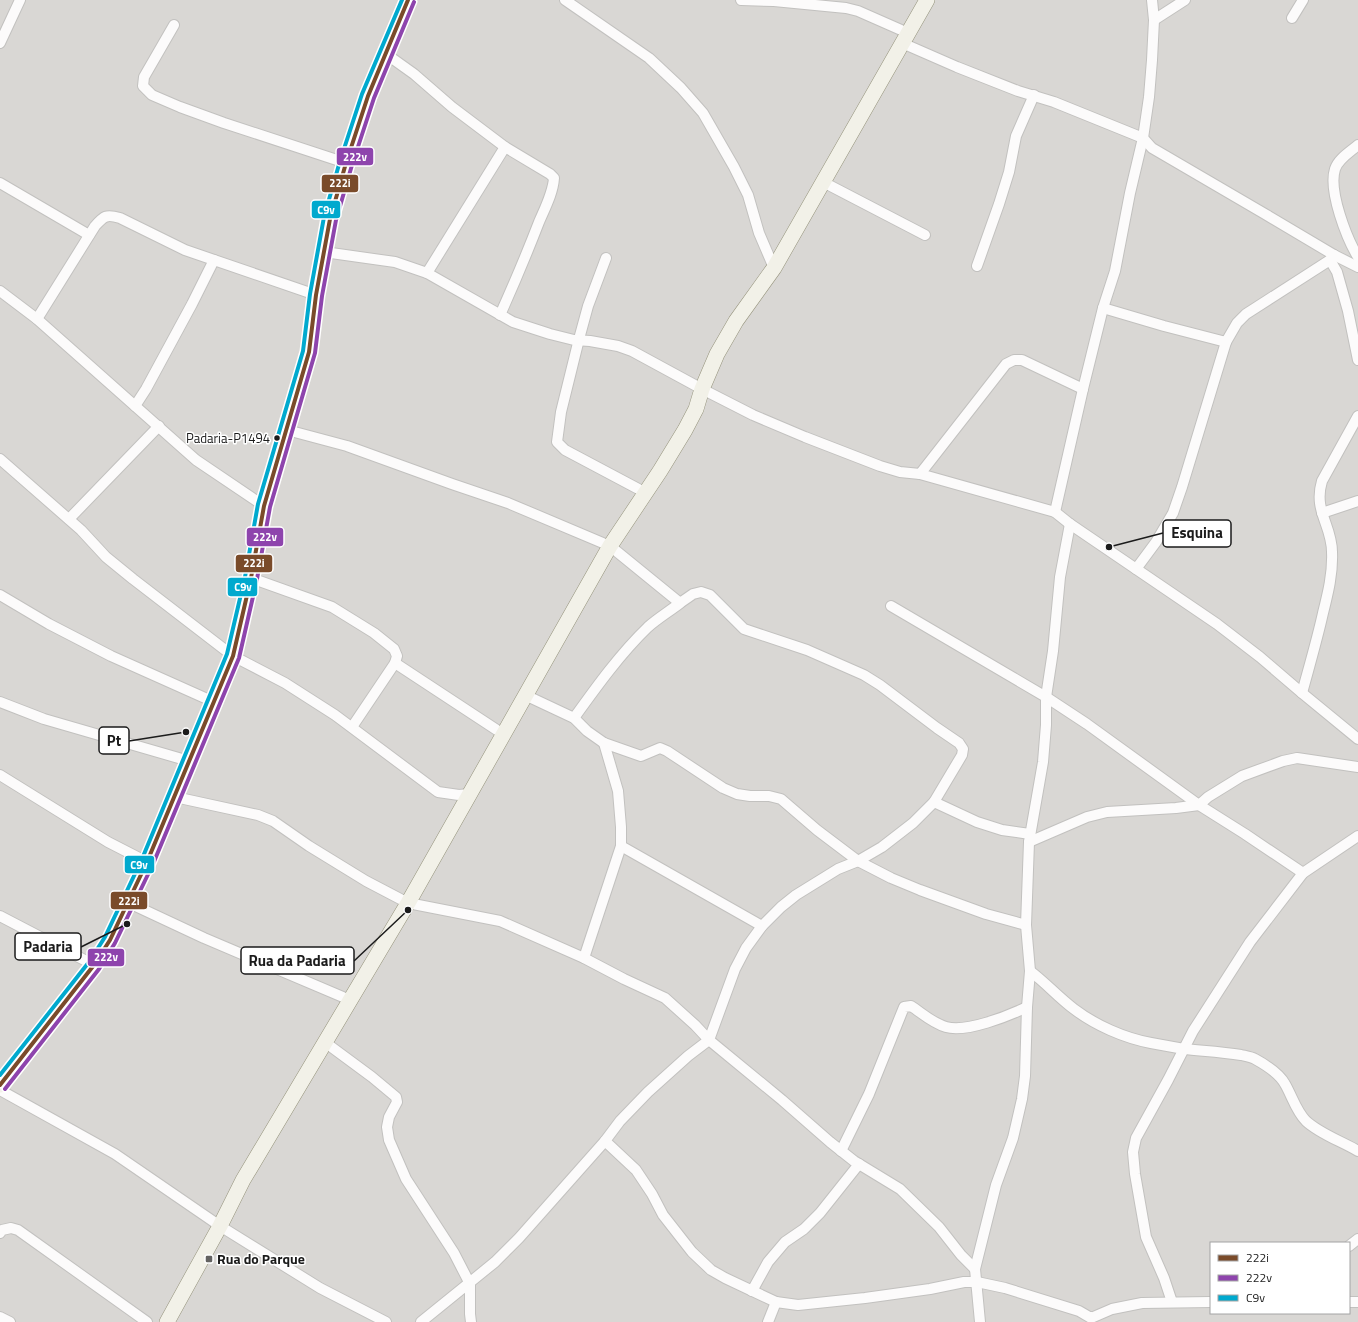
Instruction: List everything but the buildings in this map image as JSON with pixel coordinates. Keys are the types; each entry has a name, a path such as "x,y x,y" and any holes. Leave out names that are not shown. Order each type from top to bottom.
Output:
{"street":[{"path":"0,44 20,0"},
{"path":"0,1085 94,965 110,940 147,862 233,656 251,578 264,506 287,430 308,352 316,296 330,219 346,162 368,96 408,0"},
{"path":"741,0 774,1 846,8 858,11 957,67 1018,91 1054,102 1143,138 1152,148 1265,214 1332,258 1358,267"},
{"path":"166,1322 220,1226 243,1180 408,904 610,546 660,471 696,409 702,389 717,354 736,321 774,268 927,0"},
{"path":"1054,512 1103,308 1115,271 1130,193 1143,138 1149,98 1154,20 1152,0"},
{"path":"1154,20 1185,0"},
{"path":"1292,18 1303,0"},
{"path":"572,2 649,58 681,88 703,113 727,154 748,195 759,232 774,268"},
{"path":"174,25 144,77 143,86 152,95 224,123 346,162"},
{"path":"386,54 414,74 452,107 505,147 550,174 554,178 553,185 519,273 500,315"},
{"path":"977,266 1009,172 1016,136 1034,95"},
{"path":"1358,145 1338,163 1334,176 1335,197 1340,214 1353,249 1358,257"},
{"path":"427,273 505,147"},
{"path":"823,182 924,234"},
{"path":"0,183 89,235"},
{"path":"37,319 89,235 103,217 111,215 185,250 316,296"},
{"path":"324,252 395,262 427,273 513,322 574,340 604,343 632,351 702,389 760,417 880,466 900,472 920,474 1054,512 1217,624 1260,657 1302,694 1358,739"},
{"path":"606,258 588,306 561,412 557,442 565,450 646,493"},
{"path":"1136,569 1156,542 1173,512 1226,342 1236,324 1246,314 1332,258"},
{"path":"1332,258 1337,272 1358,360"},
{"path":"135,406 192,304 214,260"},
{"path":"0,290 37,319 196,460 264,506"},
{"path":"1103,308 1226,342"},
{"path":"920,474 1006,364 1014,360 1022,360 1083,389"},
{"path":"1302,694 1324,607 1332,566 1330,538 1319,501 1319,490 1322,481 1358,416"},
{"path":"69,519 159,426"},
{"path":"287,430 347,446 508,503 610,546 680,603"},
{"path":"1,462 69,519 106,557 233,656 285,683 335,715 438,792 459,795 469,794"},
{"path":"1322,513 1358,501"},
{"path":"980,1322 975,1269 996,1185 1013,1138 1022,1099 1030,971 1026,925 1030,838 1043,762 1046,725 1046,697 1053,651 1060,577 1070,524"},
{"path":"251,578 332,607 374,633 394,649 397,656 395,663 352,727"},
{"path":"422,1322 495,1262 519,1238 648,1092 688,1056 709,1040 735,969 746,948 762,926 781,907 796,895 838,870 858,861 882,847 913,823 934,802 962,755 963,749 959,743 890,692 864,676 807,650 744,629 710,595 701,592 693,594 649,626 620,656 574,718"},
{"path":"0,595 49,624 111,656 214,702"},
{"path":"891,606 1046,697 1087,724 1198,805 1252,838 1303,873"},
{"path":"395,663 503,734"},
{"path":"525,695 574,718 586,731 604,743 641,756 660,748 668,751 722,788 737,794 769,796 781,799 817,830 858,861 891,878 986,914 1026,925"},
{"path":"0,702 44,719 190,761"},
{"path":"584,958 621,846 618,791 604,743"},
{"path":"934,802 977,822 1030,838 1087,817 1107,812 1176,808 1198,805 1242,776 1283,761 1297,758 1358,767"},
{"path":"0,776 108,842 147,862"},
{"path":"175,797 258,815 273,821 366,881 408,904 500,921 584,958 665,998 709,1040 841,1151 900,1190 939,1227 961,1255 975,1269"},
{"path":"1172,1302 1164,1278 1146,1237 1137,1188 1133,1152 1136,1138 1168,1080 1192,1031 1250,942 1303,873 1358,836"},
{"path":"621,846 762,926"},
{"path":"127,902 204,938 350,1000"},
{"path":"0,916 94,965"},
{"path":"1030,971 1074,1009 1100,1025 1142,1041 1183,1048 1230,1053 1253,1058 1264,1064 1277,1074 1285,1083 1296,1106 1305,1120 1320,1131 1358,1151"},
{"path":"841,1151 869,1094 904,1007 911,1006 934,1022 947,1028 956,1028 972,1026 1009,1016 1027,1007"},
{"path":"326,1043 396,1097 396,1102 389,1117 387,1127 389,1140 406,1179 454,1253 470,1284 470,1314 472,1322"},
{"path":"0,1090 115,1154 220,1226 320,1288 386,1322"},
{"path":"605,1141 636,1170 652,1194 663,1216 692,1252 712,1270 776,1302 798,1305 865,1298 923,1290 964,1282 977,1282 1006,1288 1079,1311 1091,1321 1112,1309 1142,1303 1210,1302"},
{"path":"752,1291 768,1262 785,1242 804,1229 820,1213 859,1164"},
{"path":"0,1233 2,1230 11,1228 18,1230 147,1322"},
{"path":"1350,1245 1358,1239"},
{"path":"768,1322 776,1302"},
{"path":"0,1317 10,1322"}],"shaded area":[{"path":"0,0 1358,0 1358,1322 0,1322"}],"transit line":[{"name":"C9v","path":"0,1075 89,962 105,937 142,859 227,654 245,577 258,504 303,351 310,294 324,217 340,161 362,94 402,0"},
{"name":"222i","path":"0,1085 94,965 110,940 147,862 233,656 251,578 264,506 309,352 316,295 330,219 346,163 368,96 408,0"},
{"name":"222v","path":"5,1089 99,969 115,943 153,864 239,658 257,579 270,507 315,353 322,296 336,220 374,98 414,2"}],"place":[{"name":"Padaria-P1494","path":"277,438"},
{"name":"Esquina","path":"1109,547"},
{"name":"Pt","path":"186,732"},
{"name":"Rua da Padaria","path":"408,910"},
{"name":"Padaria","path":"127,924"},
{"name":"Rua do Parque","path":"209,1259"}]}
